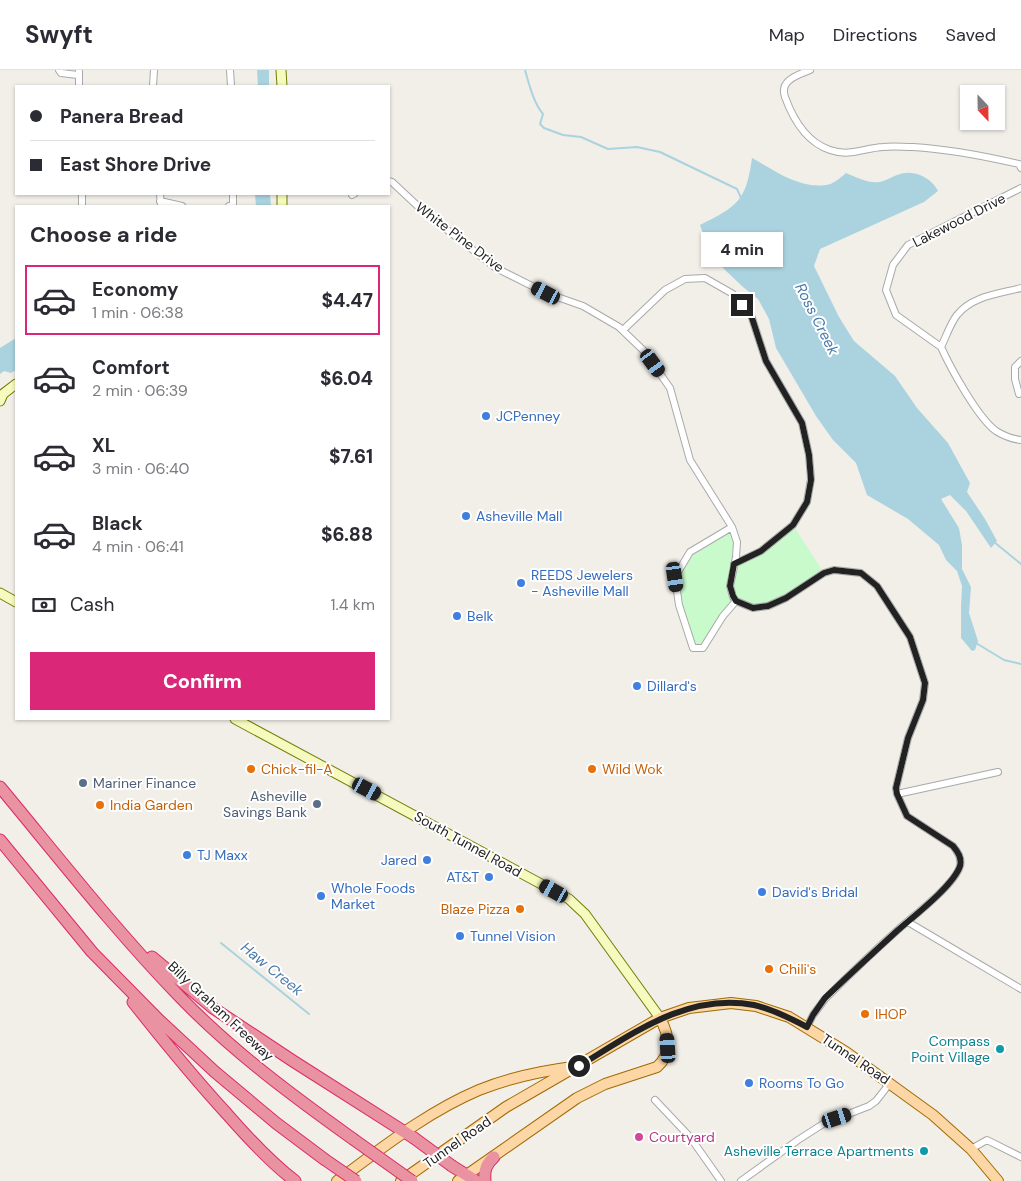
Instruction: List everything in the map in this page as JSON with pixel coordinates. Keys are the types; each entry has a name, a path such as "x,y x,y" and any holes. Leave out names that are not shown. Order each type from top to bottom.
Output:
{"highway":[{"name":"Billy Graham Freeway","path":"0,787 119,930 181,998 239,1051 296,1098 412,1181"},
{"path":"0,840 198,1082 268,1158 296,1181"},
{"path":"119,930 213,1008 409,1135 467,1179"},
{"path":"92,952 216,1072 276,1123 356,1181"},
{"path":"485,1181 485,1169 494,1157"}],"main road":[{"path":"281,70 282,85"},
{"path":"1,397 15,385"},
{"path":"0,593 15,601"},
{"name":"South Tunnel Road","path":"237,720 569,899 585,914 660,1018"},
{"name":"Tunnel Road","path":"401,1181 506,1107 660,1018 689,1008 731,1003 756,1006 789,1017 847,1052 933,1114 972,1149 998,1181"},
{"path":"467,1179 494,1157 583,1094 605,1084 657,1067 662,1062 668,1048 668,1036 660,1018"},
{"path":"337,1181 409,1135 454,1103 480,1090 537,1073 579,1066"}],"street":[{"path":"58,70 61,73 78,73"},
{"path":"153,85 154,70"},
{"path":"230,70 230,85"},
{"path":"810,70 796,75 787,82 784,88 784,95 798,125 814,142 831,150 853,153 881,147 969,152 1019,164 1021,168"},
{"name":"White Pine Drive","path":"390,181 423,211 496,268 546,293 583,306 623,330 644,351 670,388 690,460 732,527 737,542 730,586 736,601"},
{"name":"Lakewood Drive","path":"941,347 896,316 886,290 893,265 908,245 1021,188"},
{"path":"160,200 178,205"},
{"path":"623,330 665,290 685,279 705,278 733,294 751,315 766,361 802,423 809,455 811,480 807,502 793,525 761,551 734,564"},
{"path":"1021,288 983,297 968,305 956,316 941,347 949,365 985,422 997,432 1011,439 1021,440"},
{"path":"1019,394 1015,379 1015,367 1021,361"},
{"path":"732,527 690,552 675,577 679,605 693,648 703,648 736,601 753,608 768,606 786,598 824,573 834,570 861,573 877,586 910,637 925,683 923,700 908,738 896,788 897,794 907,816 953,846 958,851 961,860 960,867 954,878 825,998 807,1027"},
{"path":"897,794 998,772"},
{"path":"908,922 1021,989"},
{"path":"741,1181 823,1124 869,1106 876,1101 890,1083"},
{"path":"655,1100 690,1137 721,1181"},
{"path":"972,1149 979,1143 987,1140 1021,1157"}],"green space":[{"path":"793,525 824,573 786,598 753,608 736,601 703,648 693,648 679,605 675,577 690,552 732,527 737,542 734,563 761,551"}],"water":[{"path":"257,70 269,70 269,85 258,85"},
{"path":"752,158 787,178 806,184 829,184 846,173 863,180 880,182 899,174 915,173 933,183 938,191 924,202 820,249 814,266 839,317 854,341 895,376 917,408 948,443 970,483 967,492 997,541 991,548 966,511 950,495 941,499 959,528 962,545 962,569 971,587 969,613 978,641 975,650 972,651 961,638 962,586 957,571 946,560 939,545 908,519 867,495 856,463 833,440 816,416 776,348 769,319 758,299 725,270 710,253 700,225 723,213 738,200 747,184"},
{"path":"255,195 270,195 271,205 256,205"},
{"path":"15,339 15,371 11,373 4,371 0,374 0,348"}],"waterway":[{"name":"Ross Creek","path":"525,70 534,99 543,114 540,124 544,128 563,135 581,137 608,149 637,147 660,152 737,189 742,200"},
{"path":"994,542 1021,564"},
{"name":"Ross Creek","path":"976,643 1004,660 1021,664"},
{"name":"Haw Creek","path":"221,943 309,1014"}],"place":[{"name":"JCPenney","path":"486,416"},
{"name":"Asheville Mall","path":"466,516"},
{"name":"REEDS Jewelers - Asheville Mall","path":"521,583"},
{"name":"Belk","path":"457,616"},
{"name":"Dillard's","path":"637,686"},
{"name":"Chick-fil-A","path":"251,769"},
{"name":"Wild Wok","path":"592,769"},
{"name":"Mariner Finance","path":"83,783"},
{"name":"Asheville Savings Bank","path":"317,804"},
{"name":"India Garden","path":"100,805"},
{"name":"TJ Maxx","path":"187,855"},
{"name":"Jared","path":"427,860"},
{"name":"AT&T","path":"489,877"},
{"name":"David's Bridal","path":"762,892"},
{"name":"Whole Foods Market","path":"321,896"},
{"name":"Blaze Pizza","path":"520,909"},
{"name":"Tunnel Vision","path":"460,936"},
{"name":"Chili's","path":"769,969"},
{"name":"IHOP","path":"865,1014"},
{"name":"Compass Point Village","path":"1000,1049"},
{"name":"Rooms To Go","path":"749,1083"},
{"name":"Courtyard","path":"639,1137"},
{"name":"Asheville Terrace Apartments","path":"924,1151"}],"route":[{"path":"579,1066 660,1018 689,1008 721,1003 745,1004 789,1017 807,1027 825,998 954,878 960,867 961,860 958,851 907,816 897,794 896,788 908,738 923,700 925,683 910,637 877,586 861,573 834,570 824,573 786,598 768,606 753,608 736,601 733,596 730,586 734,564 761,551 793,525 807,502 811,480 809,455 802,423 766,361 751,315 742,305"}]}
